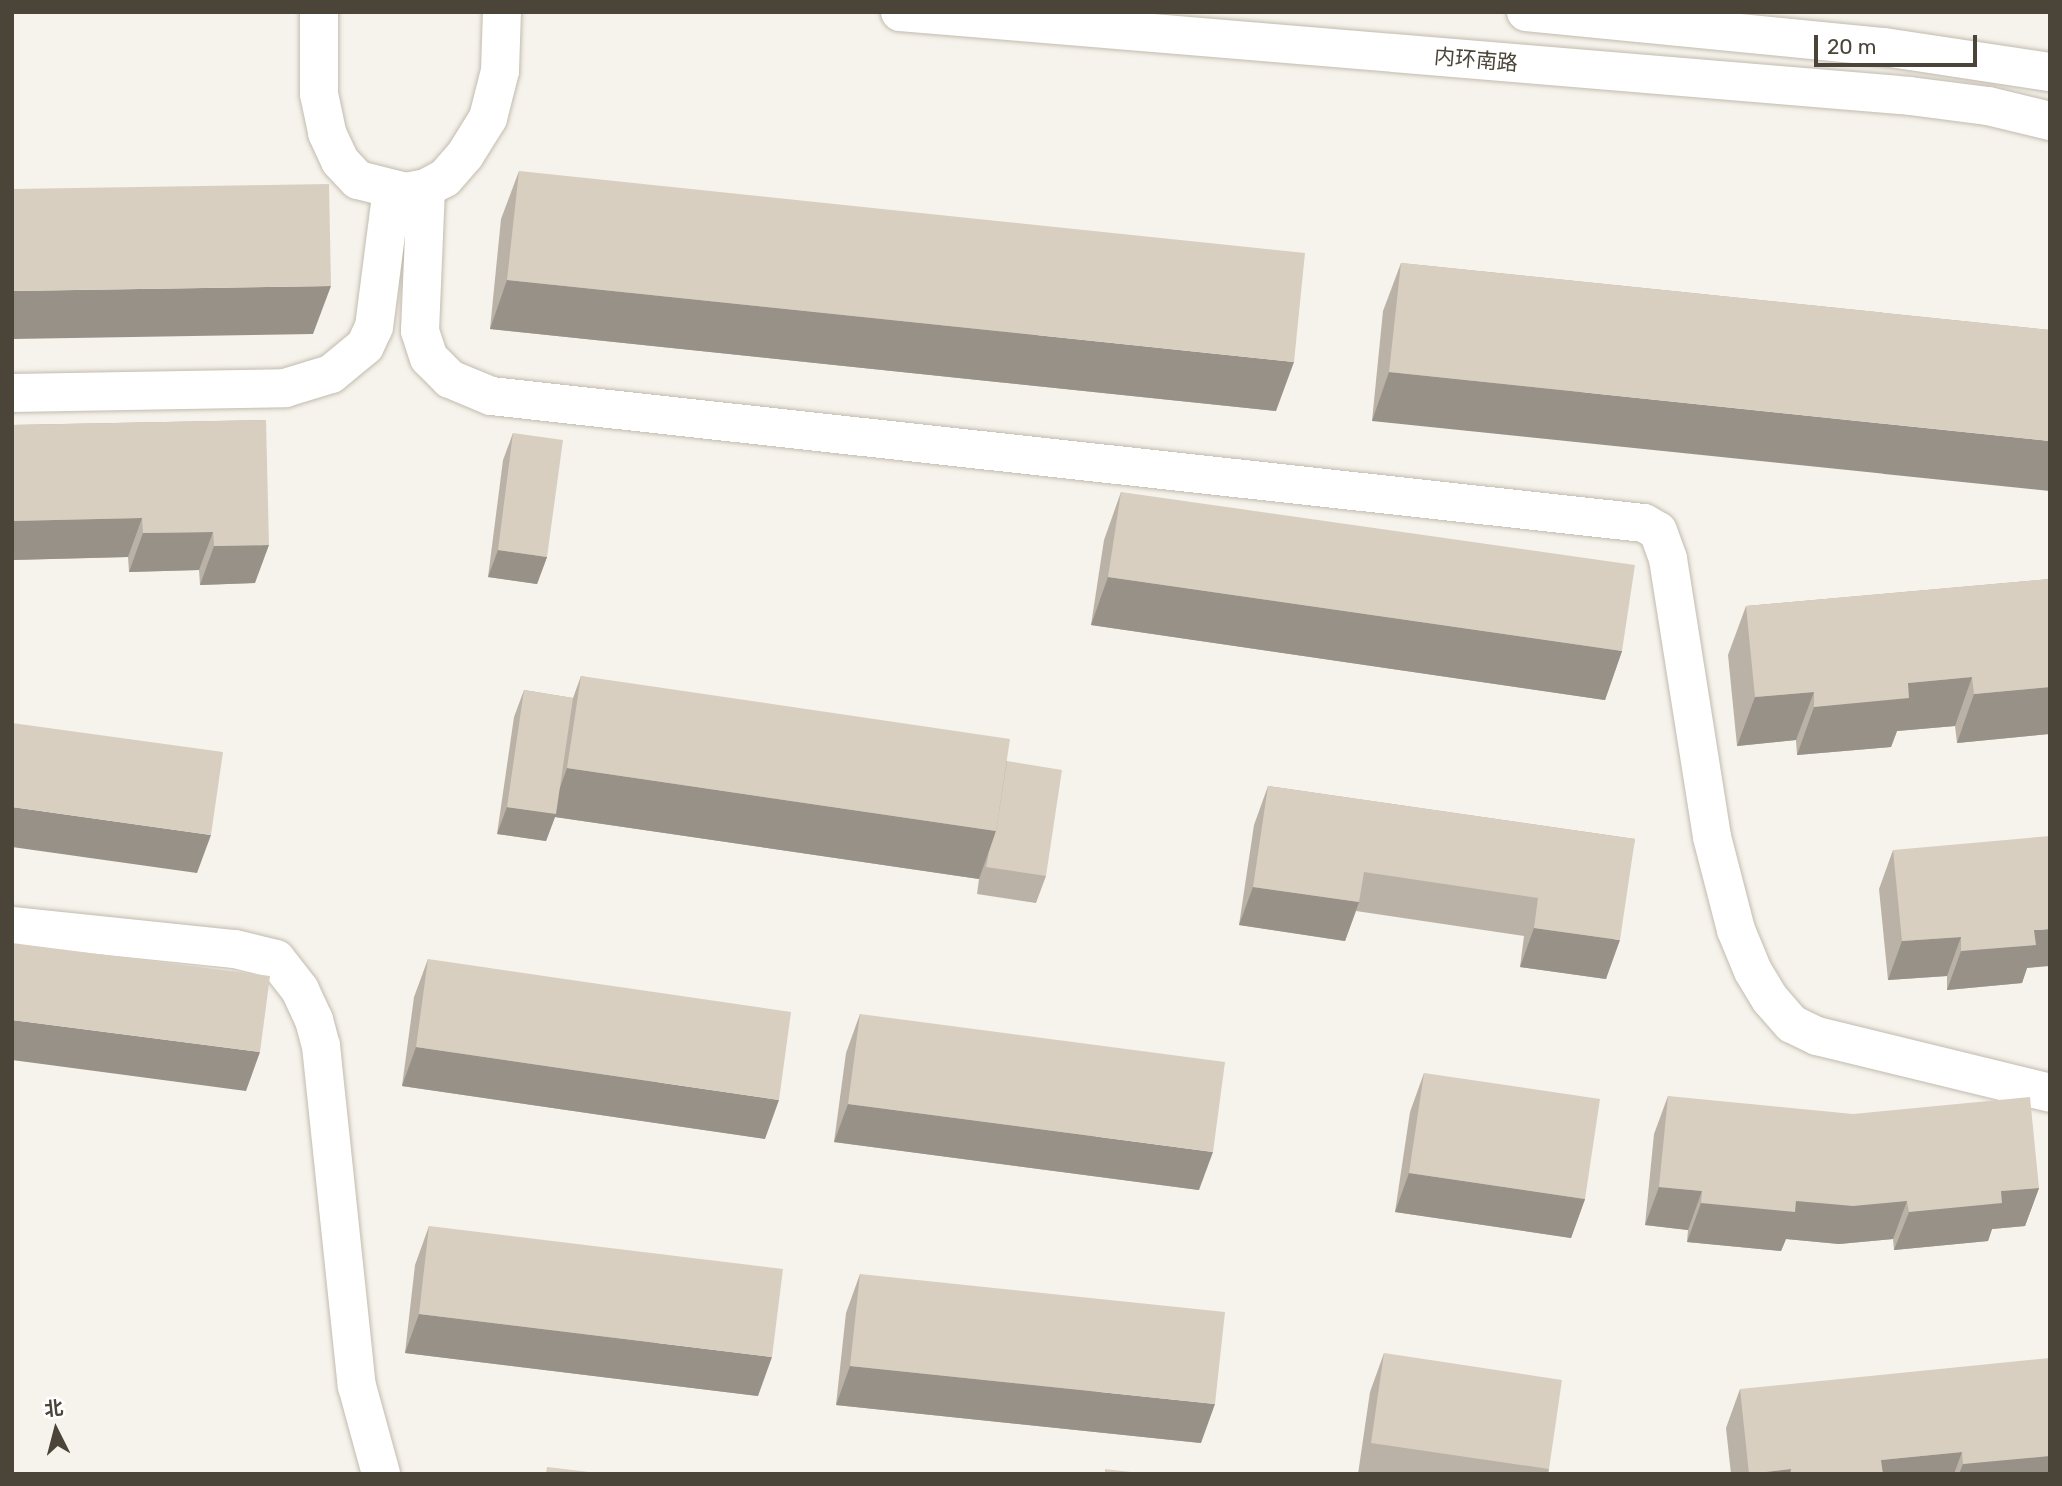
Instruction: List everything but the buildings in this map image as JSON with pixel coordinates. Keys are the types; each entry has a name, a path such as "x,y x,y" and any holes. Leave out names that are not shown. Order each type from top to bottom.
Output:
{"street":[{"path":"319,12 319,94 327,133 340,161 358,180 409,188 452,170 488,118 500,71 502,12"},
{"name":"内环南路","path":"900,12 1910,96 1988,106 2050,121"},
{"path":"1526,12 1884,47 1961,56 2050,72"},
{"path":"12,393 285,388 331,374 365,346 374,327 409,188"},
{"path":"409,188 420,331 429,358 450,379 491,396 1644,523 1658,531 1668,559 1715,850 1736,930 1770,999 1792,1024 1817,1036 2050,1093"},
{"path":"374,327 420,331"},
{"path":"12,926 234,949 276,959 300,990 314,1020 321,1046 357,1386 366,1427 381,1474"}]}
